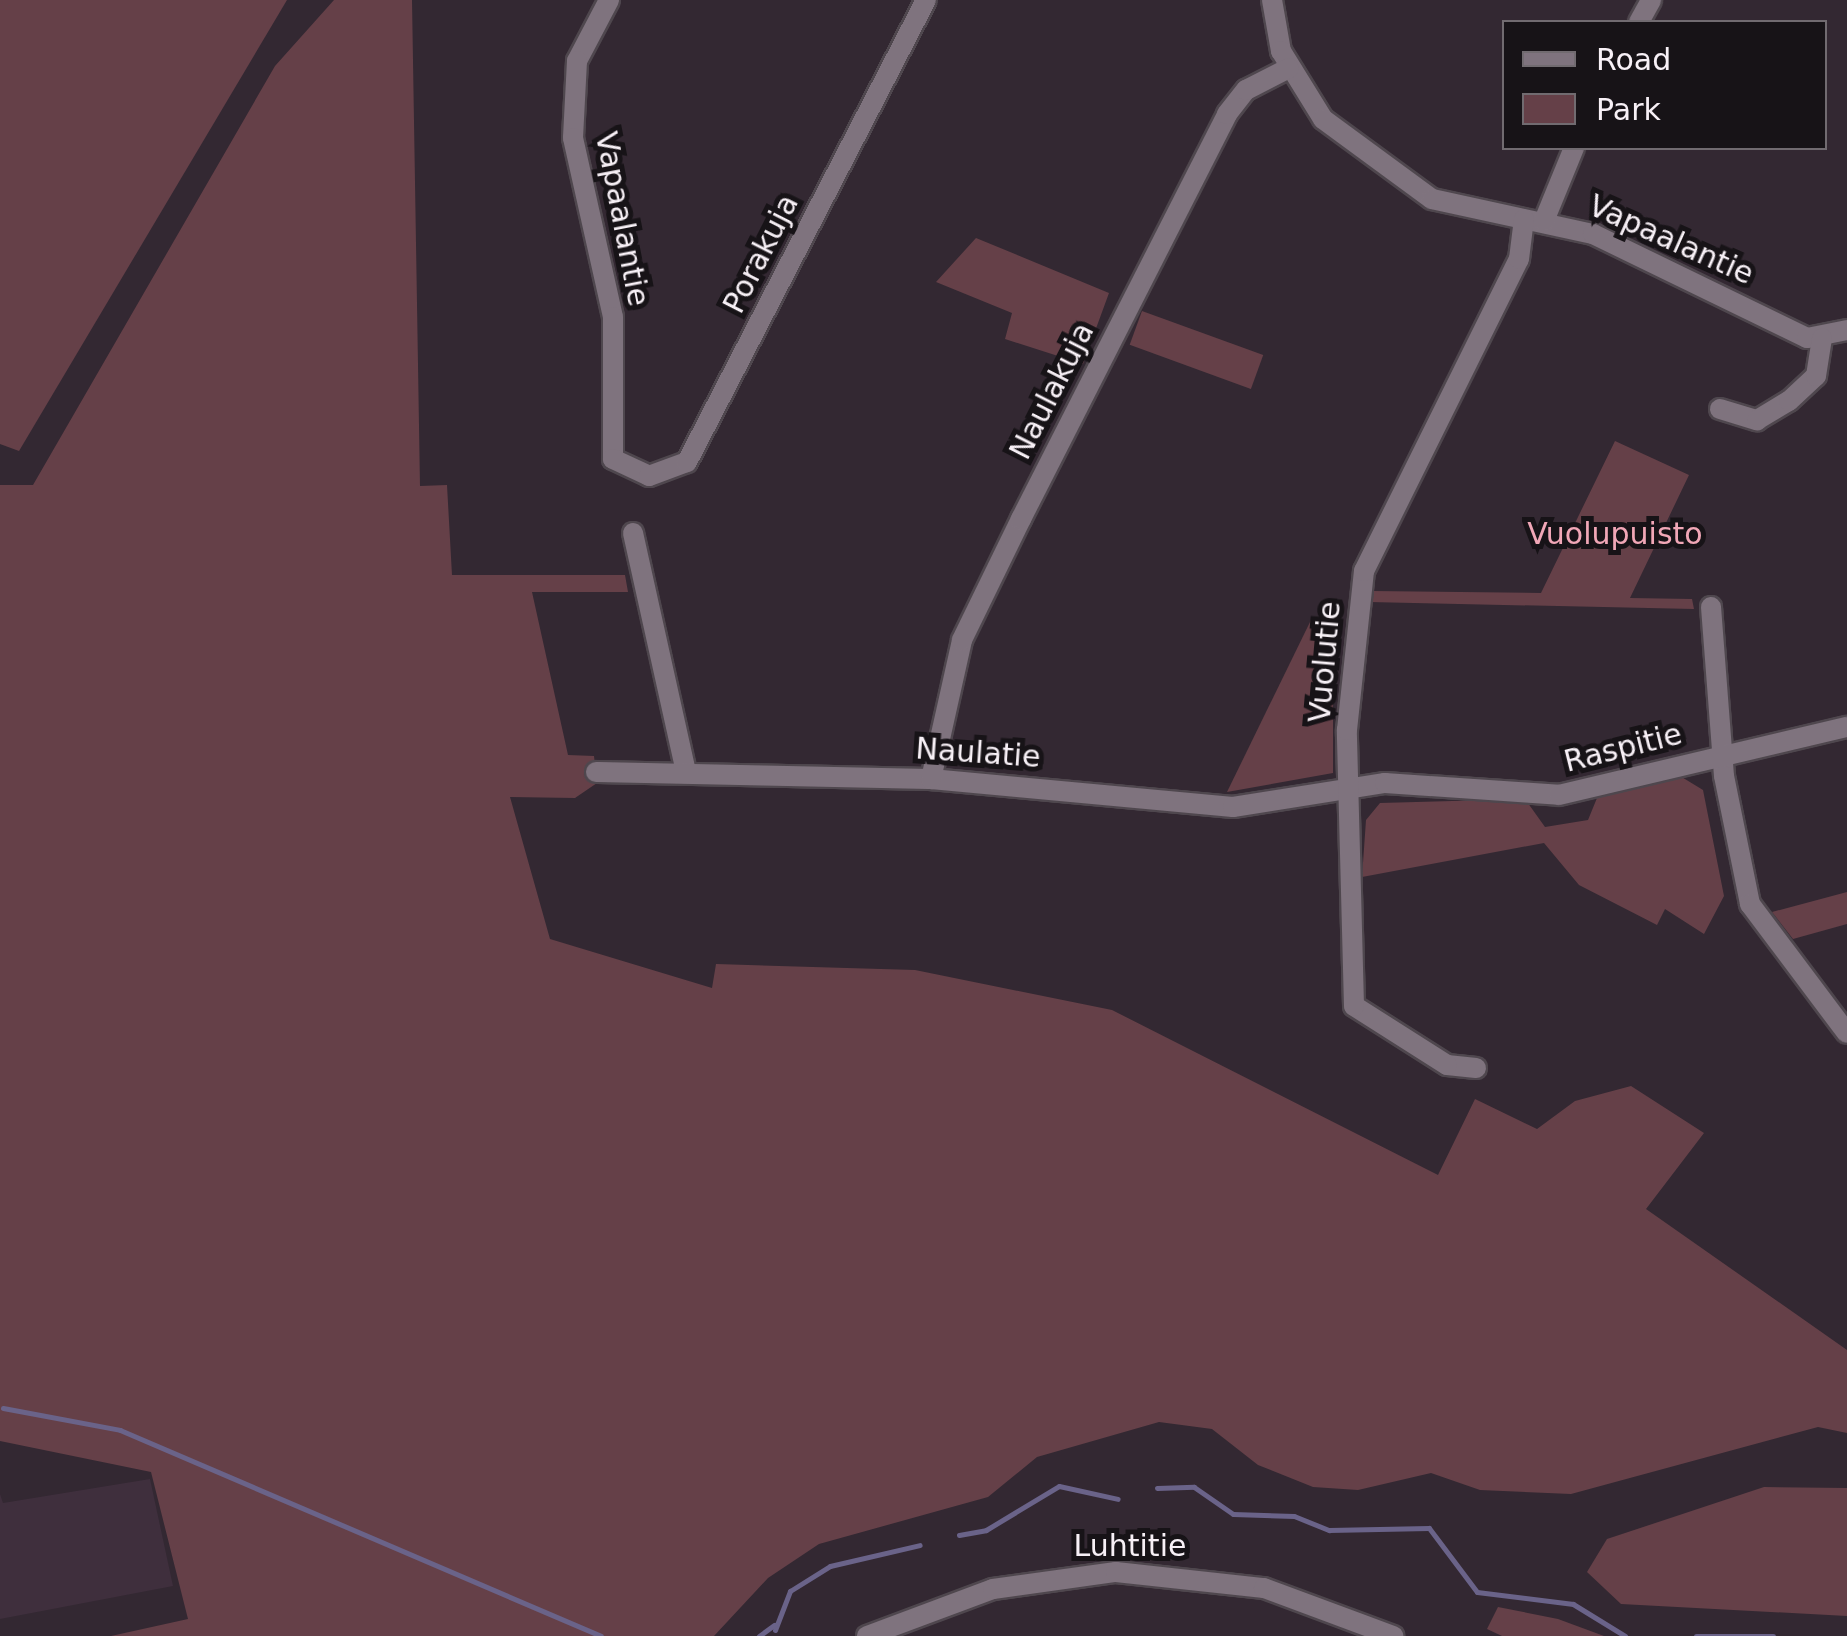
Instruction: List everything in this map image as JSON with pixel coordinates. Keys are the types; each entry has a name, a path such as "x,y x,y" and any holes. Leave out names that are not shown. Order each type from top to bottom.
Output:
{"street":[{"name":"Vapaalantie","path":"610,0 577,60 571,114 612,317 614,459"},
{"name":"Porakuja","path":"614,459 649,476 687,462 926,0"},
{"name":"Vapaalantie","path":"1272,0 1289,68 1323,119 1432,199 1598,236 1822,338"},
{"name":"Naulakuja","path":"931,779 962,640 1020,518 1228,114 1246,90 1289,68"},
{"name":"Vuolutie","path":"1476,1068 1447,1066 1354,1006 1352,784 1347,730 1364,571 1534,220 1573,150"},
{"path":"1720,410 1756,420 1789,401 1816,376 1822,338 1847,330"},
{"path":"633,533 686,772"},
{"path":"1711,607 1722,754 1750,904 1847,1033"},
{"name":"Raspitie","path":"1352,784 1560,795 1847,727"},
{"name":"Naulatie","path":"596,772 931,779 1182,807 1273,803 1352,784"},
{"name":"Luhtitie","path":"867,1636 993,1588 1116,1572 1264,1588 1393,1636"}],"shaded area":[{"path":"150,1479 173,1586 0,1619 0,1494 3,1503"}],"green space":[{"path":"0,0 287,0 19,451 0,444"},
{"path":"334,0 412,0 420,486 447,485 452,575 625,575 628,592 532,592 568,755 594,756 597,783 575,798 510,797 550,939 712,988 716,964 915,970 1112,1010 1438,1175 1475,1099 1537,1129 1575,1101 1631,1086 1704,1133 1646,1209 1847,1350 1847,1433 1818,1427 1571,1494 1480,1490 1431,1473 1358,1490 1313,1487 1258,1465 1212,1429 1159,1422 1037,1457 988,1497 819,1544 768,1578 714,1636 111,1636 188,1619 151,1472 0,1441 0,485 33,485 275,66"},
{"path":"976,238 1109,293 1083,364 1005,339 1012,313 936,282"},
{"path":"1142,311 1263,355 1251,389 1130,345"},
{"name":"Vuolupuisto","path":"1615,441 1689,475 1630,598 1692,599 1694,609 1369,602 1372,591 1541,593"},
{"path":"1333,616 1333,773 1227,792 1311,620"},
{"path":"1680,776 1703,790 1724,896 1704,934 1665,909 1657,925 1579,885 1544,843 1362,877 1366,820 1380,803 1525,799 1545,827 1588,820 1597,798"},
{"path":"1847,892 1847,924 1793,939 1772,912"},
{"path":"1764,1487 1847,1488 1847,1616 1621,1604 1587,1572 1607,1539"},
{"path":"1498,1607 1558,1619 1604,1636 1502,1636 1487,1629"}],"waterway":[{"path":"3,1408 120,1430 601,1636"},
{"path":"959,1535 986,1530 1059,1486 1118,1499"},
{"path":"1157,1488 1194,1487 1233,1514 1294,1516 1329,1530 1429,1528 1477,1592 1573,1604 1625,1636"},
{"path":"775,1630 790,1591 830,1566 920,1545"},
{"path":"759,1636 774,1625"},
{"path":"1696,1636 1773,1636"}]}
